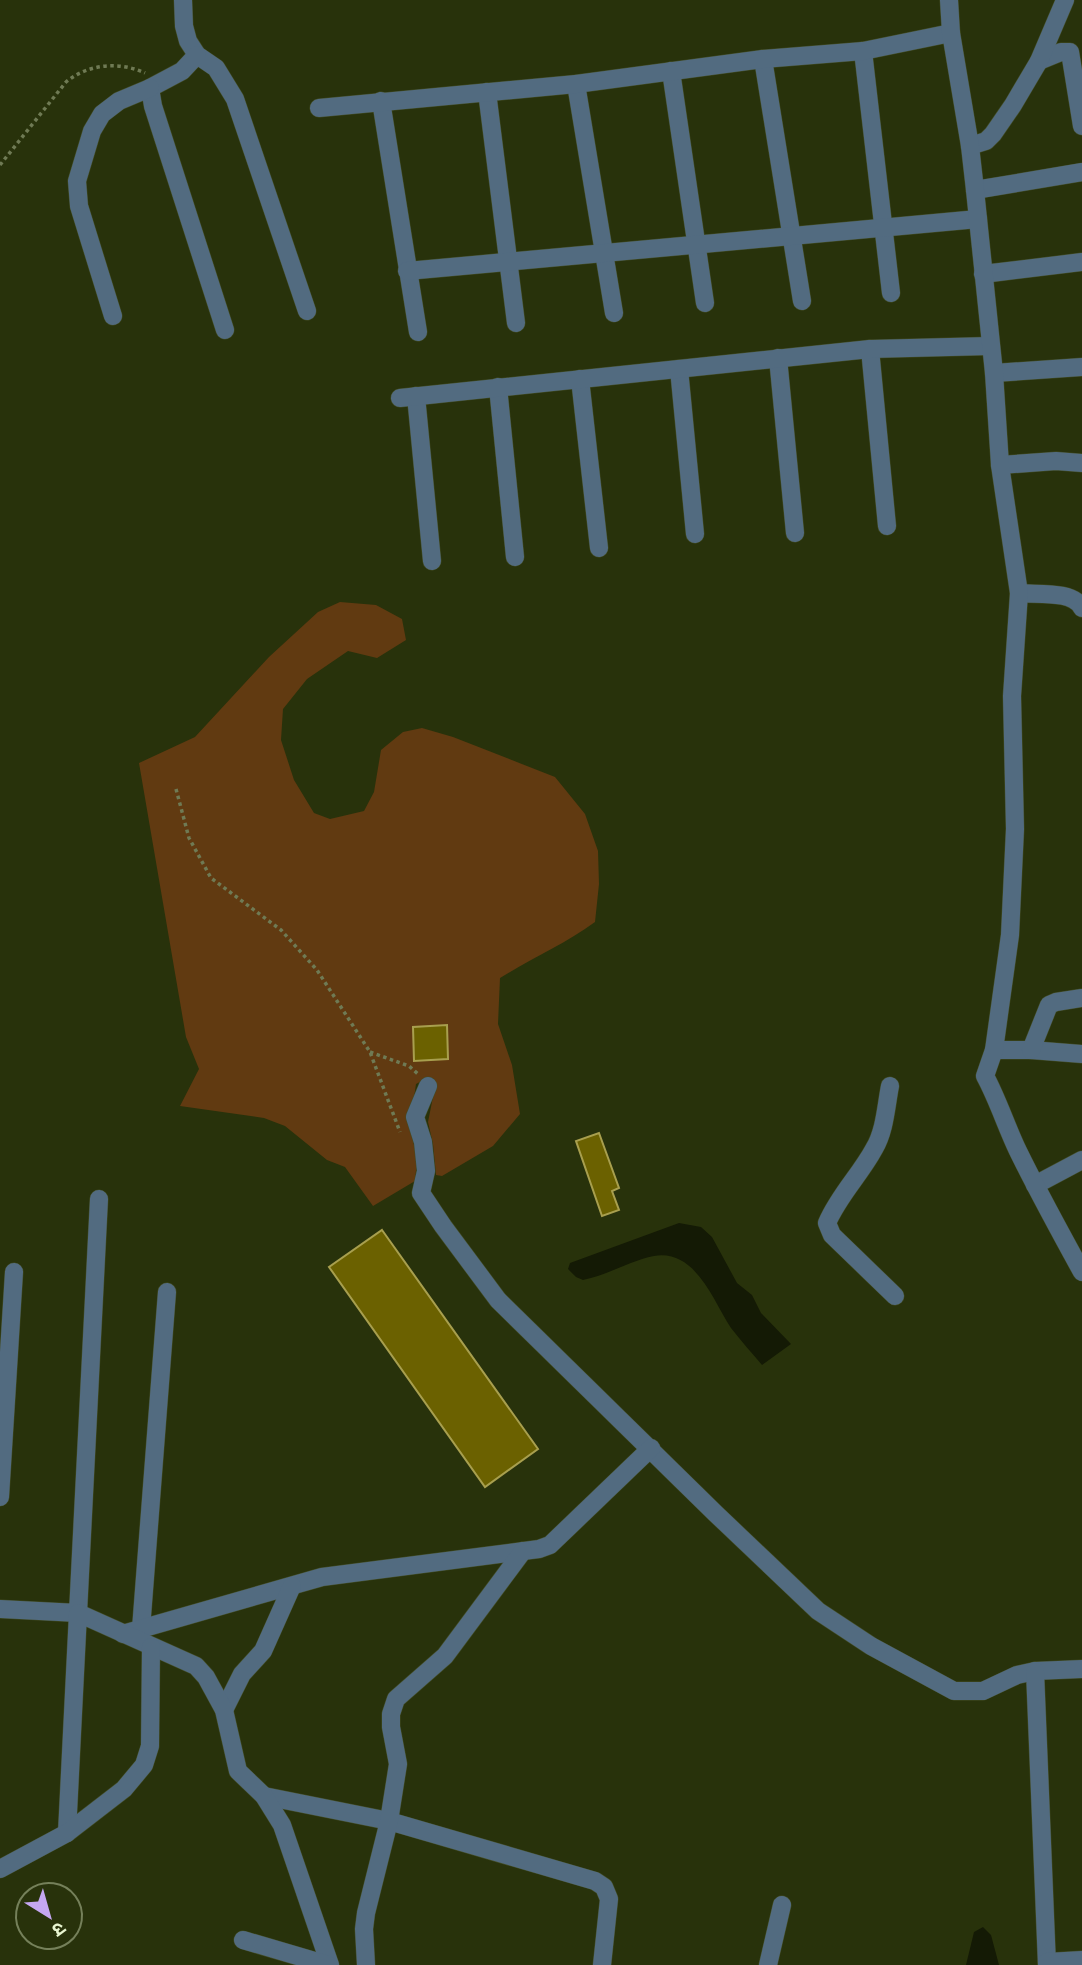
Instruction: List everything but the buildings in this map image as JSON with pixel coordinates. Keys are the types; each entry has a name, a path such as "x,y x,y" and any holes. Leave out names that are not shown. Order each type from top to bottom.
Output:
{"street":[{"path":"183,0 184,26 188,41 197,55 216,68 234,99 307,311"},
{"path":"950,0 950,33 975,190 994,373 1000,465 1019,593 1012,696 1014,866 1010,934 994,1050 985,1076 1035,1185 1082,1272"},
{"path":"970,146 986,141 993,134 1038,61 1065,0"},
{"path":"319,108 576,84 763,59 863,51 950,33"},
{"path":"863,51 891,293"},
{"path":"1038,61 1061,52 1070,52 1080,92 1082,126"},
{"path":"113,316 79,206 77,181 92,131 102,114 119,101 182,71 197,55"},
{"path":"763,59 802,301"},
{"path":"671,71 705,303"},
{"path":"157,84 153,106 225,330"},
{"path":"576,84 614,313"},
{"path":"486,92 516,323"},
{"path":"381,101 418,332"},
{"path":"975,190 1082,172"},
{"path":"407,271 978,219"},
{"path":"983,274 1082,262"},
{"path":"432,561 408,397 870,349 990,346"},
{"path":"870,349 887,526"},
{"path":"778,358 795,533"},
{"path":"994,373 1082,367"},
{"path":"679,369 695,534"},
{"path":"580,379 599,548"},
{"path":"498,387 515,557"},
{"path":"1000,465 1056,461 1082,463"},
{"path":"1019,593 1072,597 1082,604"},
{"path":"1031,1050 1049,1005 1082,998"},
{"path":"994,1050 1082,1054"},
{"path":"428,1086 415,1117 423,1142 426,1171 421,1193 443,1227 498,1300 818,1611 871,1646 954,1690 983,1691 1017,1675 1035,1671 1082,1670"},
{"path":"890,1086 875,1148 833,1209 827,1223 832,1235 895,1296"},
{"path":"1035,1185 1082,1160"},
{"path":"67,1833 99,1199"},
{"path":"0,1497 14,1272"},
{"path":"141,1629 167,1292"},
{"path":"123,1634 341,1574 523,1551 550,1545 651,1448"},
{"path":"366,1965 366,1913 389,1821 398,1764 391,1714 397,1699 444,1656 523,1551"},
{"path":"224,1710 242,1674 263,1651 292,1586"},
{"path":"0,1609 78,1613 196,1666 206,1677 224,1710 238,1771 264,1796 282,1825 329,1965"},
{"path":"0,1869 67,1833 124,1789 144,1765 150,1746 151,1647"},
{"path":"1035,1671 1047,1963 1082,1960"},
{"path":"264,1796 389,1821 595,1881 604,1887 608,1899 601,1965"},
{"path":"768,1965 782,1905"},
{"path":"243,1940 329,1965"}],"path":[{"path":"0,165 66,82 78,72 103,66 130,66 157,84"},
{"path":"176,789 189,838 211,878 281,930 317,970 370,1052 400,1131 408,1141 415,1144 423,1142"},
{"path":"370,1052 409,1066 428,1086"}],"shaded area":[{"path":"340,602 376,605 402,619 406,640 377,658 348,651 307,679 283,709 281,740 294,780 314,813 330,819 364,811 374,792 381,750 403,732 422,728 453,737 555,777 585,814 598,851 599,884 595,922 500,978 498,1024 512,1065 520,1114 493,1146 442,1176 436,1175 428,1122 436,1082 429,1077 416,1084 410,1125 417,1160 415,1181 373,1206 345,1167 327,1160 285,1126 264,1118 180,1106 199,1069 186,1037 139,763 195,737 269,657 318,612"},
{"path":"679,1223 701,1227 712,1237 737,1283 752,1295 761,1313 791,1344 762,1365 731,1328 702,1279 681,1260 669,1256 654,1256 583,1280 568,1269 570,1263"},
{"path":"983,1927 991,1935 999,1965 966,1965 974,1932"}]}
